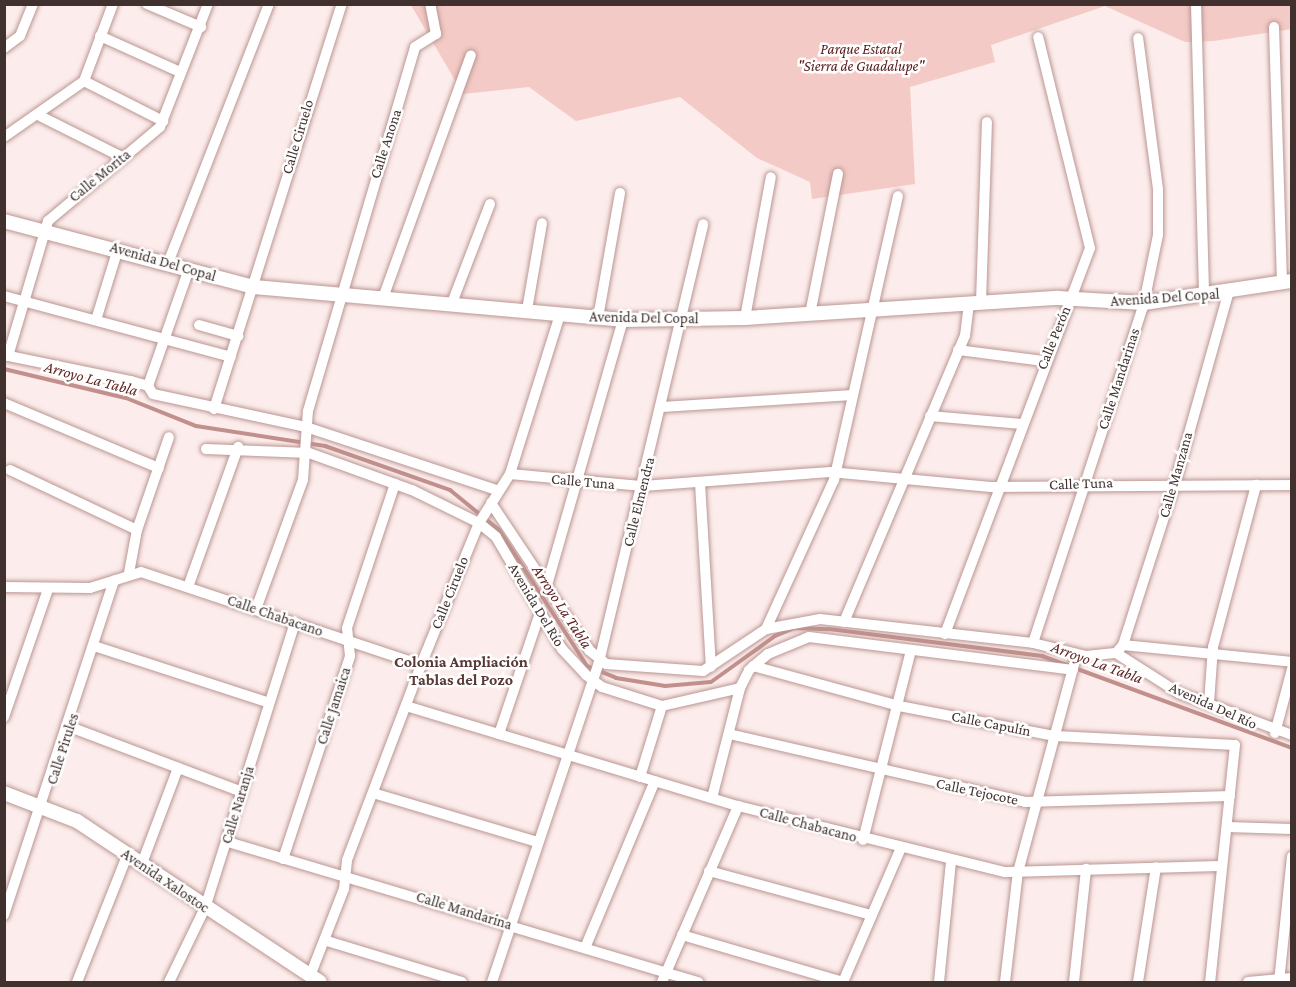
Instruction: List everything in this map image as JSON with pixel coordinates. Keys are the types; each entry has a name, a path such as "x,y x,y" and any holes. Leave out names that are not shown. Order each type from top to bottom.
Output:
{"street":[{"path":"4,48 20,36 33,4"},
{"path":"4,137 40,116 84,81 113,4"},
{"path":"147,4 201,27"},
{"name":"Calle Morita","path":"6,356 53,214 163,121 180,72 201,27 207,4"},
{"path":"168,263 269,4"},
{"name":"Calle Ciruelo","path":"214,409 342,4"},
{"name":"Calle Anona","path":"341,295 415,47 436,34 430,4"},
{"path":"1196,4 1204,297"},
{"path":"1274,27 1287,282"},
{"path":"100,36 180,72"},
{"name":"Calle Perón","path":"945,634 1002,487 1044,361 1070,298 1090,240 1038,37"},
{"name":"Calle Mandarinas","path":"1033,643 1144,303 1160,223 1138,38"},
{"path":"383,298 471,55"},
{"path":"84,81 163,121"},
{"path":"40,116 122,157"},
{"path":"844,622 906,480 930,416 969,325 975,303 987,122"},
{"path":"810,314 838,174"},
{"path":"745,318 771,177"},
{"path":"598,318 620,193"},
{"path":"766,629 836,472 898,196"},
{"path":"452,303 490,204"},
{"name":"Avenida Del Copal","path":"4,221 118,249 254,287 623,320 681,321 745,318 1070,298 1144,303 1227,294 1287,282"},
{"path":"527,310 542,223"},
{"name":"Calle Elmendra","path":"492,982 509,924 594,679 662,407 703,224"},
{"path":"96,320 118,249"},
{"path":"148,386 189,269"},
{"name":"Calle Manzana","path":"1119,649 1174,483 1227,294"},
{"path":"256,609 308,450 307,431 341,295"},
{"path":"4,296 231,357"},
{"name":"Calle Ciruelo","path":"317,981 344,875 373,793 421,665 484,514 510,474 560,314"},
{"path":"547,585 623,320"},
{"path":"199,325 238,336"},
{"path":"958,350 1044,361"},
{"path":"6,356 148,386 153,394 307,431 500,491"},
{"path":"662,407 853,395"},
{"path":"4,403 159,468"},
{"path":"930,416 1022,424"},
{"path":"4,587 48,589 114,581 129,573 137,530 170,437"},
{"path":"188,587 238,447"},
{"name":"Avenida Del Río","path":"206,450 238,447 308,450 395,484 484,514 547,585 599,661"},
{"path":"10,470 137,530"},
{"name":"Calle Tuna","path":"510,474 578,483 643,486 836,472 1002,487 1084,483 1292,485"},
{"path":"700,483 711,667"},
{"name":"Calle Jamaica","path":"283,859 350,656 347,628 395,484"},
{"path":"1209,703 1212,655 1256,485"},
{"name":"Avenida Del Río","path":"484,514 562,649 594,679 662,706"},
{"name":"Calle Chabacano","path":"129,573 188,587 421,665"},
{"name":"Calle Pirules","path":"4,915 70,727 114,581"},
{"path":"4,717 48,589"},
{"path":"499,734 540,613"},
{"path":"599,661 688,673 711,667 766,629 806,619 1033,643 1074,662"},
{"name":"Calle Naranja","path":"169,982 205,908 228,842 295,623"},
{"path":"712,798 740,688 753,666 782,646 809,637 911,650 1074,662 1119,649 1292,662"},
{"path":"94,646 269,704"},
{"name":"Avenida Del Río","path":"1119,649 1138,671 1275,732 1292,735"},
{"path":"863,840 882,773 911,650"},
{"path":"1005,982 1018,872 1040,804 1074,662"},
{"name":"Calle Capulín","path":"753,666 899,705 1055,736 1235,745 1230,796"},
{"path":"1275,732 1292,669"},
{"path":"640,777 662,706 740,688"},
{"name":"Calle Chabacano","path":"406,706 738,806 900,850 951,861 1018,872 1222,866"},
{"path":"70,727 242,792"},
{"name":"Calle Tejocote","path":"729,734 882,773 1040,804 1230,796"},
{"path":"141,866 178,768"},
{"path":"585,948 655,781"},
{"name":"Avenida Xalostoc","path":"4,793 42,804 127,856 317,981"},
{"path":"373,793 537,842"},
{"path":"1210,982 1230,796"},
{"path":"664,978 738,806"},
{"path":"1227,827 1292,829"},
{"name":"Calle Mandarina","path":"228,842 509,924 585,948 664,978 699,982"},
{"path":"682,935 843,982 900,850"},
{"path":"77,982 127,856"},
{"path":"1279,981 1292,857"},
{"path":"939,982 951,861"},
{"path":"1138,982 1156,867"},
{"path":"1074,982 1086,869"},
{"path":"709,871 871,915"},
{"path":"327,941 462,982"},
{"path":"1248,982 1279,981 1292,978"}],"green space":[{"name":"Parque Estatal \"Sierra de Guadalupe\"","path":"1291,4 1292,29 1214,41 1185,42 1105,6 991,45 995,62 910,87 915,184 812,199 810,182 757,158 680,97 576,121 529,87 463,94 411,5"}],"waterway":[{"name":"Arroyo La Tabla","path":"4,369 126,398 196,426 325,446 450,490 499,530 587,666 616,678 665,686 711,682 775,636 794,628 829,629 1042,656 1292,748"}],"district":[{"name":"Colonia Ampliación Tablas del Pozo","path":"461,671"}]}
